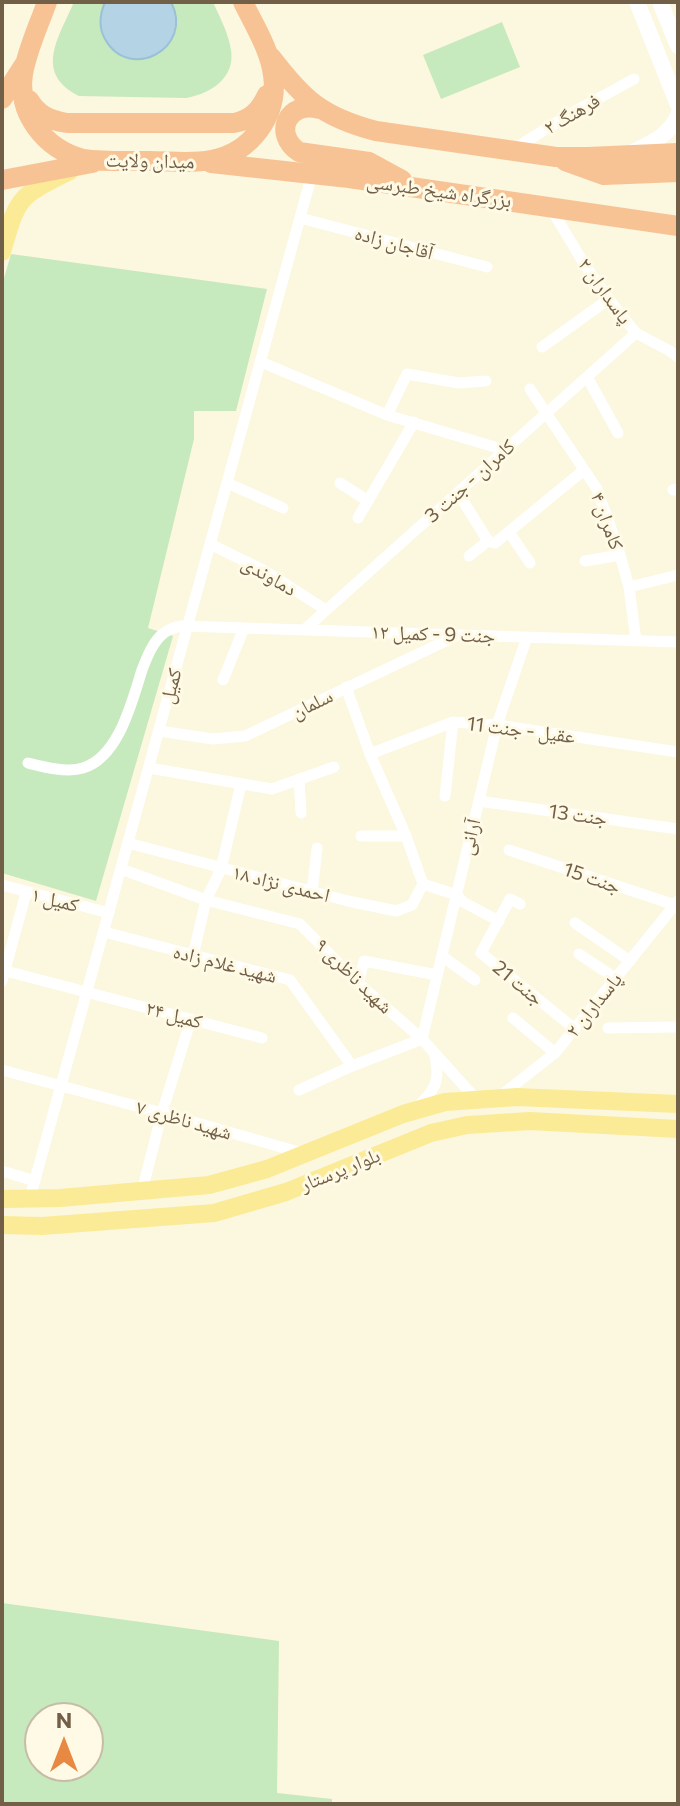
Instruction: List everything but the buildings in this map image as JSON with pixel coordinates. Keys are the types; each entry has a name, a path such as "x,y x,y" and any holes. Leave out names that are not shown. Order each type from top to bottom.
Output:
{"highway":[{"name":"میدان ولایت","path":"47,2 26,62 22,85 29,115 38,130 51,143 74,156 108,160 199,161 222,158 248,142 267,118 274,96 268,56 243,2"},
{"path":"22,85 39,113 62,122 234,123 246,120 263,104 269,89 268,56"},
{"path":"268,56 296,89 319,109"},
{"path":"2,99 26,62"},
{"path":"416,188 369,162 299,152 289,145 285,133 287,120 297,109 305,107 319,109 376,131 556,157 678,153"},
{"path":"556,157 604,175 678,172"},
{"path":"2,180 108,160"},
{"name":"بزرگراه شیخ طبرسی","path":"199,161 416,188 677,226"}],"main road":[{"path":"625,156 662,136 678,116 637,2"},
{"path":"660,2 678,46"},
{"path":"4,244 15,209 23,197 80,166"},
{"path":"2,208 8,218 4,244"},
{"name":"بلوار پرستار","path":"2,1199 33,1190 60,1198 209,1185 267,1169 414,1110 445,1102 499,1097 678,1104"},
{"name":"بلوار پرستار","path":"2,1225 42,1226 214,1213 286,1192 431,1133 467,1125 530,1121 678,1129"}],"street":[{"name":"فرهنگ ۲","path":"512,151 634,79"},
{"name":"کمیل","path":"33,1190 312,174"},
{"name":"پاسداران ۲","path":"550,207 586,267 636,333 678,357"},
{"name":"آقاجان زاده","path":"300,218 487,267"},
{"path":"542,347 609,299"},
{"name":"کامران - جنت 3","path":"304,630 636,333"},
{"path":"261,362 387,415 505,450"},
{"path":"387,415 407,374 459,383 486,381"},
{"path":"587,377 618,433"},
{"name":"کامران ۴","path":"530,389 597,489 629,587 636,641"},
{"path":"358,518 414,422"},
{"path":"458,493 488,541 495,543 584,470"},
{"path":"227,483 283,508"},
{"path":"340,483 368,501"},
{"path":"509,532 530,563"},
{"path":"469,556 488,541"},
{"name":"دماوندی","path":"210,544 267,572 326,610"},
{"path":"585,561 620,555"},
{"path":"629,587 678,575"},
{"path":"28,763 79,769 99,759 111,748 126,720 146,659 155,643 163,633 188,625"},
{"name":"جنت 9 - کمیل ۱۲","path":"188,625 678,642"},
{"path":"223,680 244,628"},
{"name":"سلمان","path":"159,731 213,739 245,736 458,635"},
{"name":"آرانی","path":"422,1039 497,725 527,637"},
{"path":"346,687 423,884 457,895 463,902 499,921"},
{"path":"445,796 453,722"},
{"name":"عقیل - جنت 11","path":"370,754 453,722 497,725 678,752"},
{"path":"149,768 272,789 334,767"},
{"path":"299,779 301,813"},
{"path":"193,956 206,900 221,869 241,784"},
{"name":"جنت 13","path":"479,801 678,829"},
{"path":"361,836 406,836"},
{"name":"احمدی نژاد ۱۸","path":"128,843 312,893 396,911 412,905 423,884"},
{"path":"312,893 317,848"},
{"name":"جنت 15","path":"509,850 676,903"},
{"name":"شهید ناظری ۹","path":"121,869 206,900 300,924 358,983 422,1039 475,1098"},
{"name":"کمیل ۱","path":"2,885 109,913"},
{"path":"3,974 26,893"},
{"name":"جنت 21","path":"520,904 510,899 481,953 575,1029"},
{"name":"پاسداران ۲","path":"499,1097 555,1053 676,903"},
{"path":"575,923 630,961"},
{"name":"شهید غلام زاده","path":"104,932 290,980 352,1066"},
{"path":"579,954 615,978"},
{"path":"442,956 475,980"},
{"path":"358,983 364,961 437,975"},
{"name":"کمیل ۲۴","path":"3,974 87,991 262,1038"},
{"path":"513,1018 555,1053"},
{"path":"142,1191 191,1019"},
{"path":"608,1028 678,1027"},
{"path":"299,1090 422,1039"},
{"path":"414,1110 429,1095 436,1082 438,1071 434,1053"},
{"name":"شهید ناظری ۷","path":"2,1070 307,1154"},
{"path":"2,1171 33,1190"}],"green space":[{"path":"74,2 213,2 230,45 232,56 227,74 214,87 186,98 79,96 65,87 53,65 57,41"},
{"path":"502,22 520,67 441,99 423,55"},
{"path":"11,254 267,289 236,411 194,411 194,439 148,628 173,636 96,901 2,873 2,285"},
{"path":"2,1603 279,1641 277,1793 332,1799 332,1804 2,1804"}],"water":[{"path":"105,2 171,2 176,19 174,33 167,46 143,59 129,58 116,52 101,30 100,20"}]}
